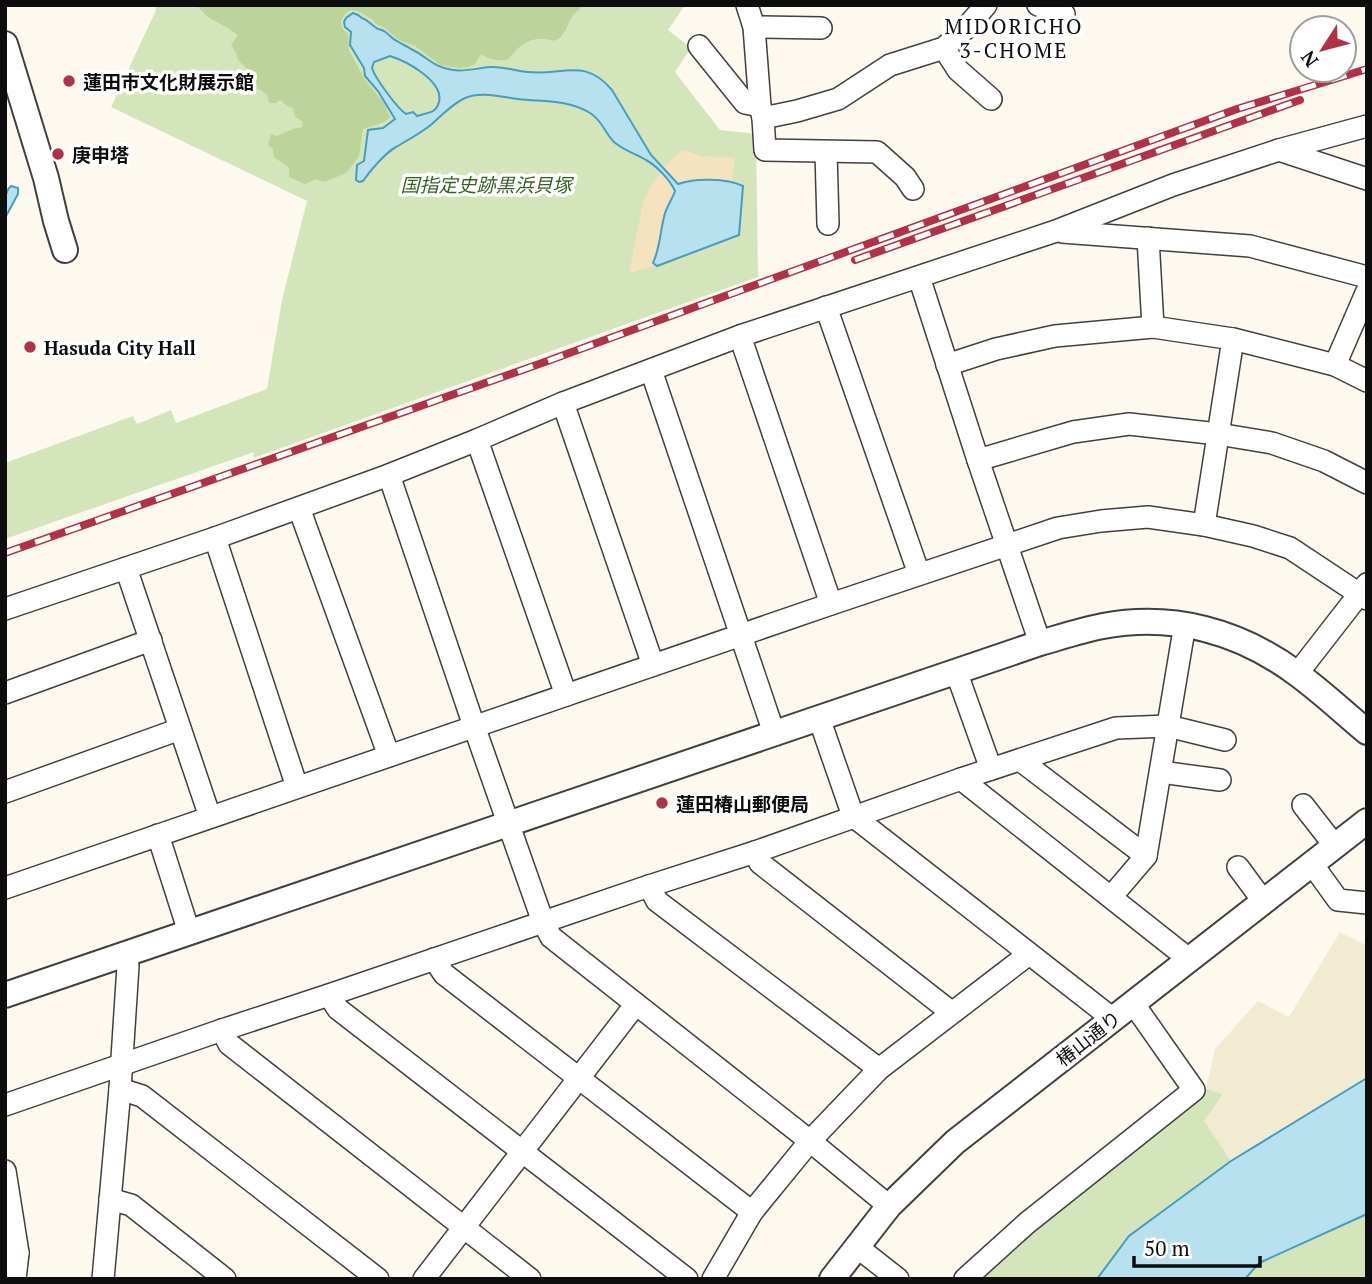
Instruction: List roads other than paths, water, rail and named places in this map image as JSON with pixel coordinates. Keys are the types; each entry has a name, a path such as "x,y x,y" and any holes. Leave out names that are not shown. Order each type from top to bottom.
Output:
{"street":[{"path":"747,5 754,27 765,150 877,152 905,177 913,189"},
{"path":"699,46 745,103 762,112 838,99 890,65 944,48 985,5"},
{"path":"1038,5 1064,14"},
{"path":"754,27 821,28"},
{"path":"5,44 65,250"},
{"path":"944,48 958,70 991,99"},
{"path":"5,609 215,538 389,475 562,402 740,336 1056,231 1173,185 1279,150 1367,126"},
{"path":"1279,150 1367,179"},
{"path":"826,152 828,224"},
{"path":"1056,231 1250,246 1367,277"},
{"path":"1148,238 1153,327"},
{"path":"919,277 1040,643"},
{"path":"1335,365 1367,291"},
{"path":"826,307 919,574"},
{"path":"947,365 996,349 1055,336 1153,327 1233,339 1335,365 1367,381"},
{"path":"740,336 831,604"},
{"path":"1204,524 1233,339"},
{"path":"651,370 774,733"},
{"path":"562,402 653,665"},
{"path":"978,460 1073,432 1129,424 1272,443 1324,461 1367,483"},
{"path":"477,440 566,695"},
{"path":"389,475 474,726 543,922 551,937 889,1206"},
{"path":"299,508 389,756"},
{"path":"5,888 1058,528 1148,517 1204,524 1290,548 1364,592 1297,674"},
{"path":"215,538 297,787"},
{"path":"126,568 210,817"},
{"path":"5,995 956,671 1040,643 1103,626 1130,622 1160,622 1185,624 1220,632 1272,656 1367,732"},
{"path":"1111,897 1146,856 1185,624"},
{"path":"5,693 151,640"},
{"path":"956,671 991,769"},
{"path":"819,718 853,817 1113,1018"},
{"path":"5,1105 1116,728 1168,726 1226,740"},
{"path":"5,792 180,729"},
{"path":"1020,760 1146,856"},
{"path":"1161,772 1220,780"},
{"path":"961,779 1189,960"},
{"path":"1303,805 1335,846"},
{"name":"椿山通り","path":"832,1279 889,1206 955,1142 1367,821"},
{"path":"158,835 189,932"},
{"path":"755,852 760,863 951,1012"},
{"path":"1312,864 1338,900 1367,903"},
{"path":"1238,866 1264,902"},
{"path":"649,886 657,901 879,1069"},
{"path":"103,1279 128,967 124,954"},
{"path":"713,1279 752,1212 810,1141 879,1069 1029,954"},
{"path":"434,959 444,974 752,1212"},
{"path":"329,995 338,1009 687,1279"},
{"path":"965,1279 1027,1223 1194,1090 1133,1003"},
{"path":"424,1279 636,1004"},
{"path":"222,1030 229,1044 530,1279"},
{"path":"120,1089 142,1096 378,1279"},
{"path":"5,1171 15,1279"},
{"path":"110,1199 131,1205 225,1279"},
{"path":"856,1246 898,1279"}],"water":[{"path":"353,13 358,15 446,69 463,71 495,67 541,73 573,70 592,74 612,90 651,155 678,184 710,180 728,181 743,186 739,235 657,266 653,263 665,213 675,191 673,187 654,166 614,142 594,116 573,105 555,102 484,95 465,98 392,150 359,182 356,180 357,165 364,161 368,130 383,128 395,119 365,76 364,68 350,45 351,32 345,27 346,18","holes":["390,56 414,67 436,87 439,102 433,111 417,116 413,112 406,114 382,85 372,68 374,62"]},
{"path":"11,186 18,188 18,194 5,218 6,196"},
{"path":"1367,1078 1367,1214 1259,1263 1245,1279 1097,1279 1129,1236 1231,1161"}],"railway":[{"path":"5,553 542,363 1237,109 1367,69"},
{"path":"855,260 1300,100"}],"place":[{"name":"蓮田市文化財展示館","path":"69,81"},
{"name":"庚申塔","path":"58,154"},
{"name":"Hasuda City Hall","path":"30,347"},
{"name":"蓮田椿山郵便局","path":"662,803"}],"district":[{"name":"MIDORICHO 3-CHOME","path":"1014,38"}],"park label":[{"name":"国指定史跡黒浜貝塚","path":"486,184"}]}
